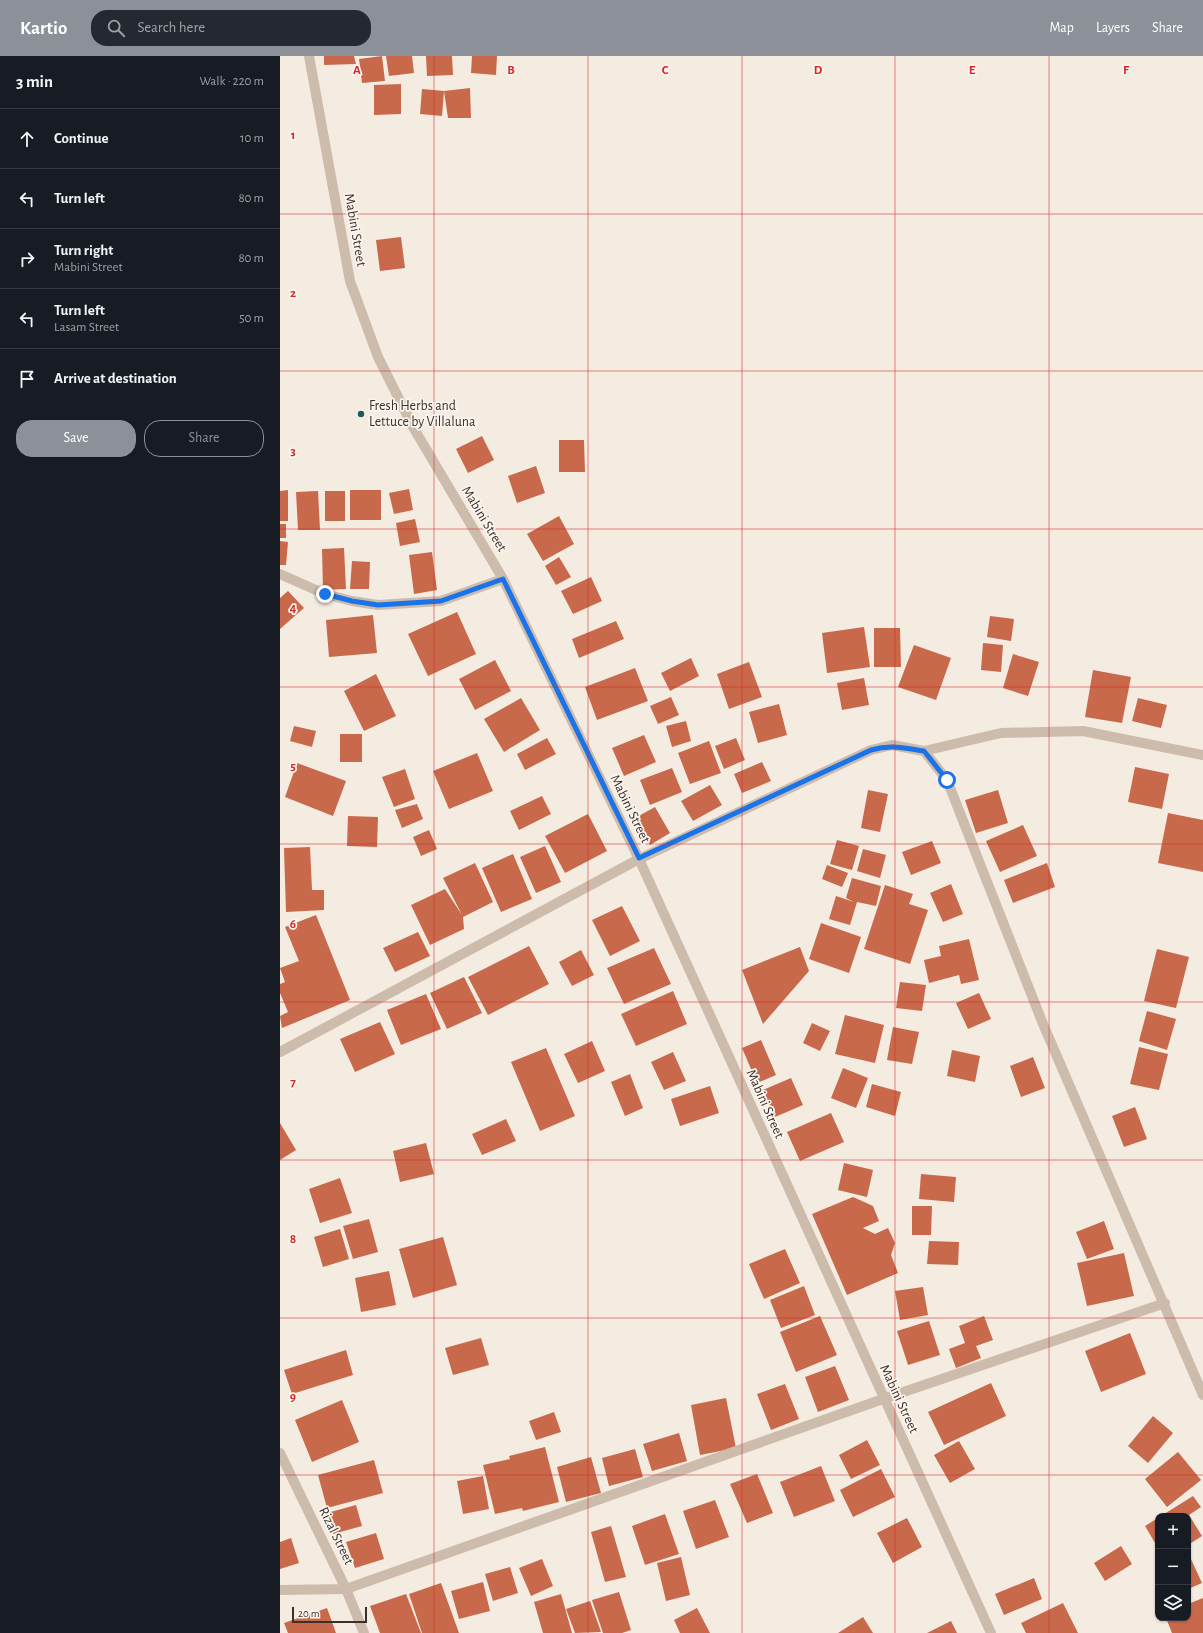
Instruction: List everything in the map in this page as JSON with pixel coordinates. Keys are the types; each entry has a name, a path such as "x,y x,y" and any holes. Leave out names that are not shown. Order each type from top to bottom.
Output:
{"street":[{"name":"Mabini Street","path":"309,56 350,281 378,357 413,427 503,579 639,858 991,1633"},
{"path":"280,574 325,594 352,601 378,605 441,601 503,579"},
{"path":"280,1052 639,858 871,750 892,745 924,751 1001,733 1083,731 1203,755"},
{"path":"924,751 947,780 1043,1024 1203,1395"},
{"path":"280,1590 346,1589 884,1399 1165,1304"},
{"name":"Rizal Street","path":"280,1453 346,1589 364,1633"}],"building":[{"path":"324,56 354,56 356,64 324,65"},
{"path":"382,56 385,81 362,83 359,59"},
{"path":"386,56 412,56 414,73 389,76"},
{"path":"426,56 452,56 453,75 427,76"},
{"path":"472,56 497,56 496,75 471,73"},
{"path":"401,84 401,114 374,115 374,85"},
{"path":"470,88 471,118 448,118 444,91"},
{"path":"422,89 444,91 442,116 420,114"},
{"path":"401,237 405,268 380,271 376,240"},
{"path":"482,436 494,460 468,473 456,449"},
{"path":"559,440 584,440 585,472 559,472"},
{"path":"536,466 545,493 517,503 508,476"},
{"path":"409,489 413,510 394,514 389,493"},
{"path":"288,490 288,521 280,521 280,491"},
{"path":"350,490 381,490 381,520 350,520"},
{"path":"318,491 320,530 298,530 296,492"},
{"path":"325,491 345,491 345,521 325,521"},
{"path":"559,516 574,544 543,561 527,534"},
{"path":"415,519 420,542 400,546 396,523"},
{"path":"280,524 286,524 286,538 280,538"},
{"path":"280,541 288,542 286,565 280,565"},
{"path":"344,548 346,589 323,590 322,549"},
{"path":"432,552 437,590 414,594 409,555"},
{"path":"559,557 571,577 556,585 545,566"},
{"path":"352,561 370,562 369,589 350,589"},
{"path":"591,577 602,601 573,614 561,591"},
{"path":"288,591 304,608 280,629 280,598"},
{"path":"457,612 476,654 428,676 408,634"},
{"path":"373,615 377,653 329,657 326,620"},
{"path":"990,616 1014,619 1011,641 987,637"},
{"path":"616,621 624,639 579,658 572,639"},
{"path":"864,627 870,667 827,673 822,633"},
{"path":"874,628 900,628 901,667 874,667"},
{"path":"983,643 1003,645 1001,672 981,670"},
{"path":"914,645 951,658 936,700 898,687"},
{"path":"1013,654 1039,662 1028,696 1003,688"},
{"path":"691,658 699,676 670,691 661,673"},
{"path":"495,660 511,691 475,710 459,679"},
{"path":"749,662 762,697 729,709 717,674"},
{"path":"635,668 648,701 597,720 585,687"},
{"path":"1093,670 1131,677 1122,723 1085,717"},
{"path":"376,674 396,716 364,731 344,691"},
{"path":"864,678 869,705 842,710 837,683"},
{"path":"671,697 679,715 658,724 650,706"},
{"path":"521,698 540,730 504,752 484,719"},
{"path":"1138,698 1167,705 1161,728 1132,721"},
{"path":"779,704 787,735 758,743 749,712"},
{"path":"686,721 691,741 672,747 666,726"},
{"path":"294,726 316,731 312,747 290,741"},
{"path":"340,734 362,734 362,762 340,762"},
{"path":"644,735 656,762 624,776 612,748"},
{"path":"547,738 556,754 525,770 517,754"},
{"path":"736,738 745,760 724,769 715,746"},
{"path":"709,741 721,773 690,784 678,753"},
{"path":"477,753 493,791 449,809 433,771"},
{"path":"762,762 771,781 742,793 734,774"},
{"path":"297,763 346,781 333,816 285,797"},
{"path":"1135,767 1169,774 1162,809 1128,802"},
{"path":"672,768 682,792 650,805 640,780"},
{"path":"405,769 415,799 394,807 382,777"},
{"path":"710,785 722,805 693,821 681,801"},
{"path":"868,790 888,794 880,832 861,828"},
{"path":"998,790 1008,823 976,833 965,800"},
{"path":"542,796 551,814 519,830 510,811"},
{"path":"417,804 423,819 402,828 395,810"},
{"path":"655,807 670,833 650,845 635,818"},
{"path":"1168,813 1203,820 1203,872 1158,863"},
{"path":"588,814 607,851 565,873 545,836"},
{"path":"348,816 378,817 377,847 347,846"},
{"path":"1023,825 1037,856 1000,872 986,841"},
{"path":"429,830 437,849 421,856 413,837"},
{"path":"837,840 859,846 852,870 830,864"},
{"path":"932,841 941,863 911,875 902,852"},
{"path":"545,846 561,882 536,893 520,857"},
{"path":"310,847 312,890 324,890 324,910 286,912 284,848"},
{"path":"863,849 886,855 880,878 857,871"},
{"path":"513,854 532,899 501,912 482,868"},
{"path":"475,863 493,902 463,917 464,929 430,945 411,905 445,889 462,915 443,878"},
{"path":"1047,863 1055,887 1013,903 1004,880"},
{"path":"827,865 848,873 842,887 822,879"},
{"path":"852,878 881,886 876,906 857,902 850,925 829,919 836,896 854,902 846,898"},
{"path":"951,884 963,914 943,922 930,893"},
{"path":"885,885 913,894 909,904 928,910 910,964 864,949"},
{"path":"622,906 640,941 610,956 592,920"},
{"path":"316,915 350,1000 282,1028 280,1016 288,1012 280,993 280,984 285,982 280,968 299,961 285,927"},
{"path":"821,923 861,937 849,973 809,959"},
{"path":"418,932 430,956 395,972 383,948"},
{"path":"969,939 979,980 961,984 959,975 929,983 924,960 941,956 939,946"},
{"path":"529,946 549,984 488,1015 468,977"},
{"path":"800,947 809,971 763,1024 742,970"},
{"path":"654,948 671,984 624,1004 607,968"},
{"path":"1157,949 1189,957 1176,1008 1144,1001"},
{"path":"581,950 594,975 572,986 559,962"},
{"path":"464,977 482,1013 447,1029 430,993"},
{"path":"900,982 926,985 922,1011 896,1008"},
{"path":"673,991 687,1024 636,1046 621,1014"},
{"path":"979,993 991,1019 968,1029 956,1003"},
{"path":"426,994 441,1029 401,1045 387,1010"},
{"path":"1147,1011 1176,1019 1167,1050 1139,1041"},
{"path":"845,1015 884,1025 875,1063 835,1054"},
{"path":"380,1022 395,1054 355,1072 340,1039"},
{"path":"812,1023 830,1031 820,1051 803,1043"},
{"path":"893,1027 919,1032 912,1064 887,1060"},
{"path":"761,1040 776,1075 757,1083 742,1048"},
{"path":"592,1041 605,1071 578,1083 564,1054"},
{"path":"1139,1047 1168,1054 1159,1090 1130,1084"},
{"path":"546,1048 575,1116 540,1131 511,1062"},
{"path":"952,1050 980,1056 975,1082 947,1076"},
{"path":"673,1052 686,1081 664,1090 651,1062"},
{"path":"1033,1057 1045,1088 1021,1097 1010,1066"},
{"path":"843,1068 868,1078 856,1108 831,1098"},
{"path":"630,1074 643,1108 625,1116 611,1082"},
{"path":"791,1078 803,1105 775,1117 763,1090"},
{"path":"872,1084 901,1092 895,1116 866,1107"},
{"path":"710,1086 719,1113 680,1126 671,1099"},
{"path":"1135,1107 1147,1139 1124,1147 1112,1116"},
{"path":"831,1113 844,1142 800,1161 787,1132"},
{"path":"506,1119 516,1141 482,1155 472,1134"},
{"path":"280,1123 296,1150 280,1160"},
{"path":"426,1143 434,1174 400,1182 393,1151"},
{"path":"844,1163 873,1170 867,1197 838,1190"},
{"path":"921,1174 956,1177 954,1202 919,1199"},
{"path":"340,1178 352,1213 320,1223 309,1189"},
{"path":"853,1197 873,1206 879,1221 863,1228 875,1234 888,1228 895,1243 891,1255 898,1273 847,1295 812,1214"},
{"path":"912,1206 932,1206 931,1235 912,1235"},
{"path":"369,1219 378,1252 353,1259 343,1226"},
{"path":"1104,1221 1114,1249 1087,1259 1076,1232"},
{"path":"340,1229 349,1259 323,1267 314,1237"},
{"path":"443,1237 457,1285 413,1298 399,1249"},
{"path":"929,1241 959,1242 958,1265 927,1264"},
{"path":"785,1249 800,1283 764,1299 749,1264"},
{"path":"1124,1253 1134,1296 1087,1306 1077,1263"},
{"path":"389,1271 396,1305 361,1312 355,1278"},
{"path":"804,1286 815,1315 781,1328 770,1300"},
{"path":"923,1287 928,1315 900,1320 895,1291"},
{"path":"820,1316 837,1355 796,1372 780,1332"},
{"path":"984,1316 993,1340 976,1346 981,1358 956,1368 949,1349 965,1343 959,1326"},
{"path":"929,1321 940,1355 908,1365 897,1331"},
{"path":"1130,1333 1146,1374 1101,1392 1085,1351"},
{"path":"481,1338 489,1365 453,1375 445,1348"},
{"path":"346,1350 353,1375 292,1394 284,1370"},
{"path":"835,1366 849,1400 818,1412 805,1377"},
{"path":"991,1383 1006,1416 944,1445 928,1412"},
{"path":"785,1384 799,1419 771,1430 757,1394"},
{"path":"726,1398 736,1448 700,1455 691,1405"},
{"path":"342,1400 359,1442 312,1462 295,1420"},
{"path":"554,1412 561,1432 536,1440 529,1421"},
{"path":"1153,1416 1173,1433 1148,1463 1128,1446"},
{"path":"679,1433 687,1461 652,1471 643,1444"},
{"path":"867,1440 880,1465 851,1479 839,1455"},
{"path":"959,1441 975,1469 950,1483 934,1455"},
{"path":"545,1447 559,1502 523,1511 522,1508 495,1514 483,1465 510,1459 509,1456"},
{"path":"635,1449 643,1477 609,1486 602,1458"},
{"path":"1178,1452 1201,1480 1167,1507 1145,1479"},
{"path":"591,1457 601,1493 566,1502 557,1467"},
{"path":"374,1460 383,1493 327,1508 318,1475"},
{"path":"821,1466 835,1501 794,1517 780,1482"},
{"path":"881,1469 895,1497 853,1517 840,1490"},
{"path":"757,1474 773,1513 747,1523 730,1484"},
{"path":"483,1476 489,1509 463,1514 457,1481"},
{"path":"1193,1496 1201,1507 1191,1514 1166,1513"},
{"path":"715,1500 729,1537 696,1549 683,1511"},
{"path":"356,1505 362,1526 333,1534 327,1513"},
{"path":"665,1514 679,1554 645,1565 632,1526"},
{"path":"907,1518 922,1547 893,1563 877,1533"},
{"path":"1191,1518 1202,1536 1191,1543"},
{"path":"1155,1520 1155,1543 1145,1526"},
{"path":"611,1526 626,1577 605,1582 591,1532"},
{"path":"376,1533 384,1559 355,1568 346,1542"},
{"path":"291,1538 299,1563 280,1569 280,1542"},
{"path":"1121,1546 1132,1564 1105,1581 1094,1563"},
{"path":"681,1557 690,1595 666,1601 657,1563"},
{"path":"542,1559 553,1586 531,1596 519,1568"},
{"path":"1191,1559 1202,1583 1191,1588"},
{"path":"510,1567 518,1593 493,1601 485,1574"},
{"path":"1034,1578 1042,1599 1004,1615 995,1594"},
{"path":"483,1582 490,1611 459,1619 451,1591"},
{"path":"441,1583 459,1633 422,1633 409,1594"},
{"path":"619,1592 631,1630 622,1633 603,1633 592,1600"},
{"path":"406,1594 421,1633 380,1633 370,1606"},
{"path":"561,1594 572,1633 543,1633 534,1602"},
{"path":"1203,1598 1203,1633 1172,1633 1167,1621 1191,1621 1191,1603"},
{"path":"590,1601 601,1632 575,1633 566,1609"},
{"path":"1063,1603 1078,1633 1026,1633 1021,1623"},
{"path":"327,1608 336,1633 288,1633 284,1623"},
{"path":"697,1608 710,1633 680,1633 674,1620"},
{"path":"863,1617 873,1633 838,1633"},
{"path":"951,1621 957,1633 927,1633"}],"place":[{"name":"Fresh Herbs and Lettuce by Villaluna","path":"361,414"}],"route":[{"path":"325,594 352,601 378,605 441,601 503,579 639,858 871,750 882,747 892,745 924,751 947,780"}]}
